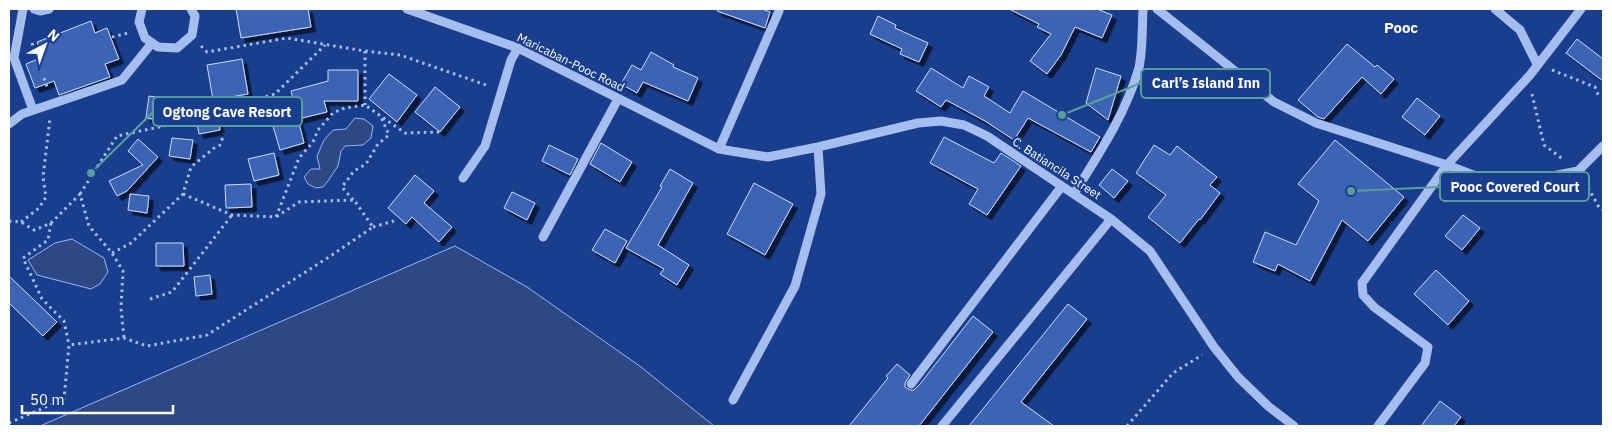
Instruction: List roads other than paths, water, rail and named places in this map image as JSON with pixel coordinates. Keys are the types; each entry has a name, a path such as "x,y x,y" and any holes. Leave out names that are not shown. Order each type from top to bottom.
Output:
{"street":[{"path":"23,9 14,58 33,110"},
{"path":"34,9 49,9"},
{"path":"142,9 139,22 145,38 158,47 177,48 192,35 195,16 191,9"},
{"name":"Maricaban-Pooc Road","path":"407,9 518,48 719,149"},
{"path":"1074,194 1102,149 1127,101 1139,69 1143,9"},
{"path":"1157,9 1274,102 1316,123 1447,165 1502,186 1578,171 1603,146"},
{"path":"1495,9 1520,30 1537,64"},
{"path":"1378,426 1425,363 1428,347 1374,307 1363,295 1362,283 1447,165 1530,75 1581,9"},
{"path":"719,149 779,11"},
{"path":"9,124 22,114 122,80 152,43"},
{"path":"463,178 485,146 511,60 518,48"},
{"path":"543,237 618,98"},
{"name":"C. Batiancila Street","path":"719,149 768,157 918,123 941,121 964,125 987,136 1111,219 1150,251 1214,347 1238,377 1290,425"},
{"path":"733,400 794,286 821,194 818,147"},
{"path":"911,384 1062,186"},
{"path":"942,426 1111,219"}],"water":[{"path":"355,118 364,119 373,126 371,138 363,145 345,146 341,151 338,166 323,187 316,188 308,184 304,177 311,169 320,169 317,156 324,140 333,130 346,129"},
{"path":"72,239 104,258 108,272 100,284 91,289 37,275 28,260 55,243"},
{"path":"455,246 527,287 641,367 714,426 40,426"}],"place":[{"name":"Carl’s Island Inn","path":"1062,115"},
{"name":"Ogtong Cave Resort","path":"91,173"},
{"name":"Pooc Covered Court","path":"1351,191"}],"district":[{"name":"Pooc","path":"1401,27"}]}
